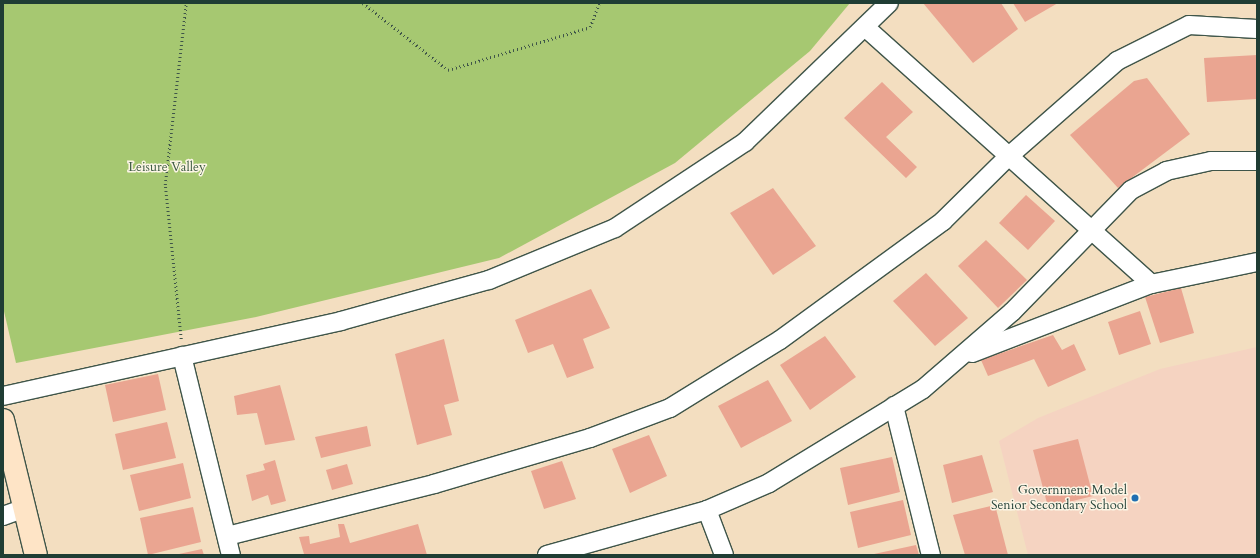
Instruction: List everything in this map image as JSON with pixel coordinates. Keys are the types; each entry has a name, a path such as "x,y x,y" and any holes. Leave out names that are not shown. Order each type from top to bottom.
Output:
{"main road":[{"path":"3,420 36,555"}],"street":[{"path":"3,396 341,321 489,280 614,228 745,142 889,3"},
{"path":"226,536 441,481 590,438 670,408 780,340 943,221 1009,156 1117,61 1189,25 1257,29"},
{"path":"865,26 1151,284"},
{"path":"547,555 707,510 768,483 923,389 1012,312 1131,190 1166,171 1211,161 1257,161"},
{"path":"958,359 1151,284 1257,262"},
{"path":"182,356 231,555"},
{"path":"894,406 931,555"},
{"path":"3,516 25,508"},
{"path":"707,510 724,555"}],"path":[{"path":"182,356 165,185 186,3"},
{"path":"363,3 448,70 590,27 599,3"}],"shaded area":[{"name":"Government Model Senior Secondary School","path":"1257,347 1257,555 1028,555 999,441 1038,418 1160,369"}],"green space":[{"name":"Leisure Valley","path":"3,3 850,3 810,51 675,163 499,258 256,317 16,363 3,307"}],"building":[{"path":"923,3 1001,3 1018,29 973,63"},
{"path":"1013,3 1058,3 1025,22"},
{"path":"1257,55 1257,99 1207,102 1204,58"},
{"path":"1147,78 1190,134 1118,188 1070,135 1134,81"},
{"path":"882,82 913,112 886,137 917,167 906,178 844,118"},
{"path":"773,188 816,246 773,275 730,213"},
{"path":"1026,195 1055,221 1028,250 999,223"},
{"path":"986,240 1027,280 998,308 958,266"},
{"path":"926,273 968,318 935,346 893,301"},
{"path":"1181,288 1194,333 1160,343 1145,297"},
{"path":"591,289 610,328 583,339 594,368 567,378 553,344 528,353 515,320"},
{"path":"1140,311 1151,344 1119,355 1108,322"},
{"path":"1053,335 1062,350 1074,344 1086,370 1048,387 1034,359 988,376 981,360"},
{"path":"825,336 856,377 810,410 780,365"},
{"path":"444,339 459,401 444,405 452,435 417,445 395,354"},
{"path":"158,374 166,410 113,422 105,385"},
{"path":"768,380 792,421 741,448 718,406"},
{"path":"280,385 295,440 265,445 257,413 237,415 234,396"},
{"path":"167,422 176,458 123,470 115,434"},
{"path":"367,426 371,446 321,458 315,437"},
{"path":"649,435 667,476 630,493 612,449"},
{"path":"1078,439 1093,496 1048,507 1033,450"},
{"path":"982,455 993,492 952,503 943,465"},
{"path":"892,457 900,492 848,505 840,468"},
{"path":"275,460 286,501 271,505 268,495 252,501 246,475 265,470 263,464"},
{"path":"562,461 576,499 544,509 531,471"},
{"path":"183,463 191,498 139,511 130,475"},
{"path":"347,464 353,484 332,490 326,470"},
{"path":"903,500 911,535 858,548 850,512"},
{"path":"995,505 1008,555 965,555 953,515"},
{"path":"193,507 201,542 148,555 140,518"},
{"path":"338,524 344,524 350,543 418,524 427,555 301,555 304,554 299,537 309,536 310,544 340,537"},
{"path":"916,545 919,555 874,555 874,554"},
{"path":"202,549 204,555 179,555 179,554"}],"place":[{"name":"Government Model Senior Secondary School","path":"1135,498"}]}
